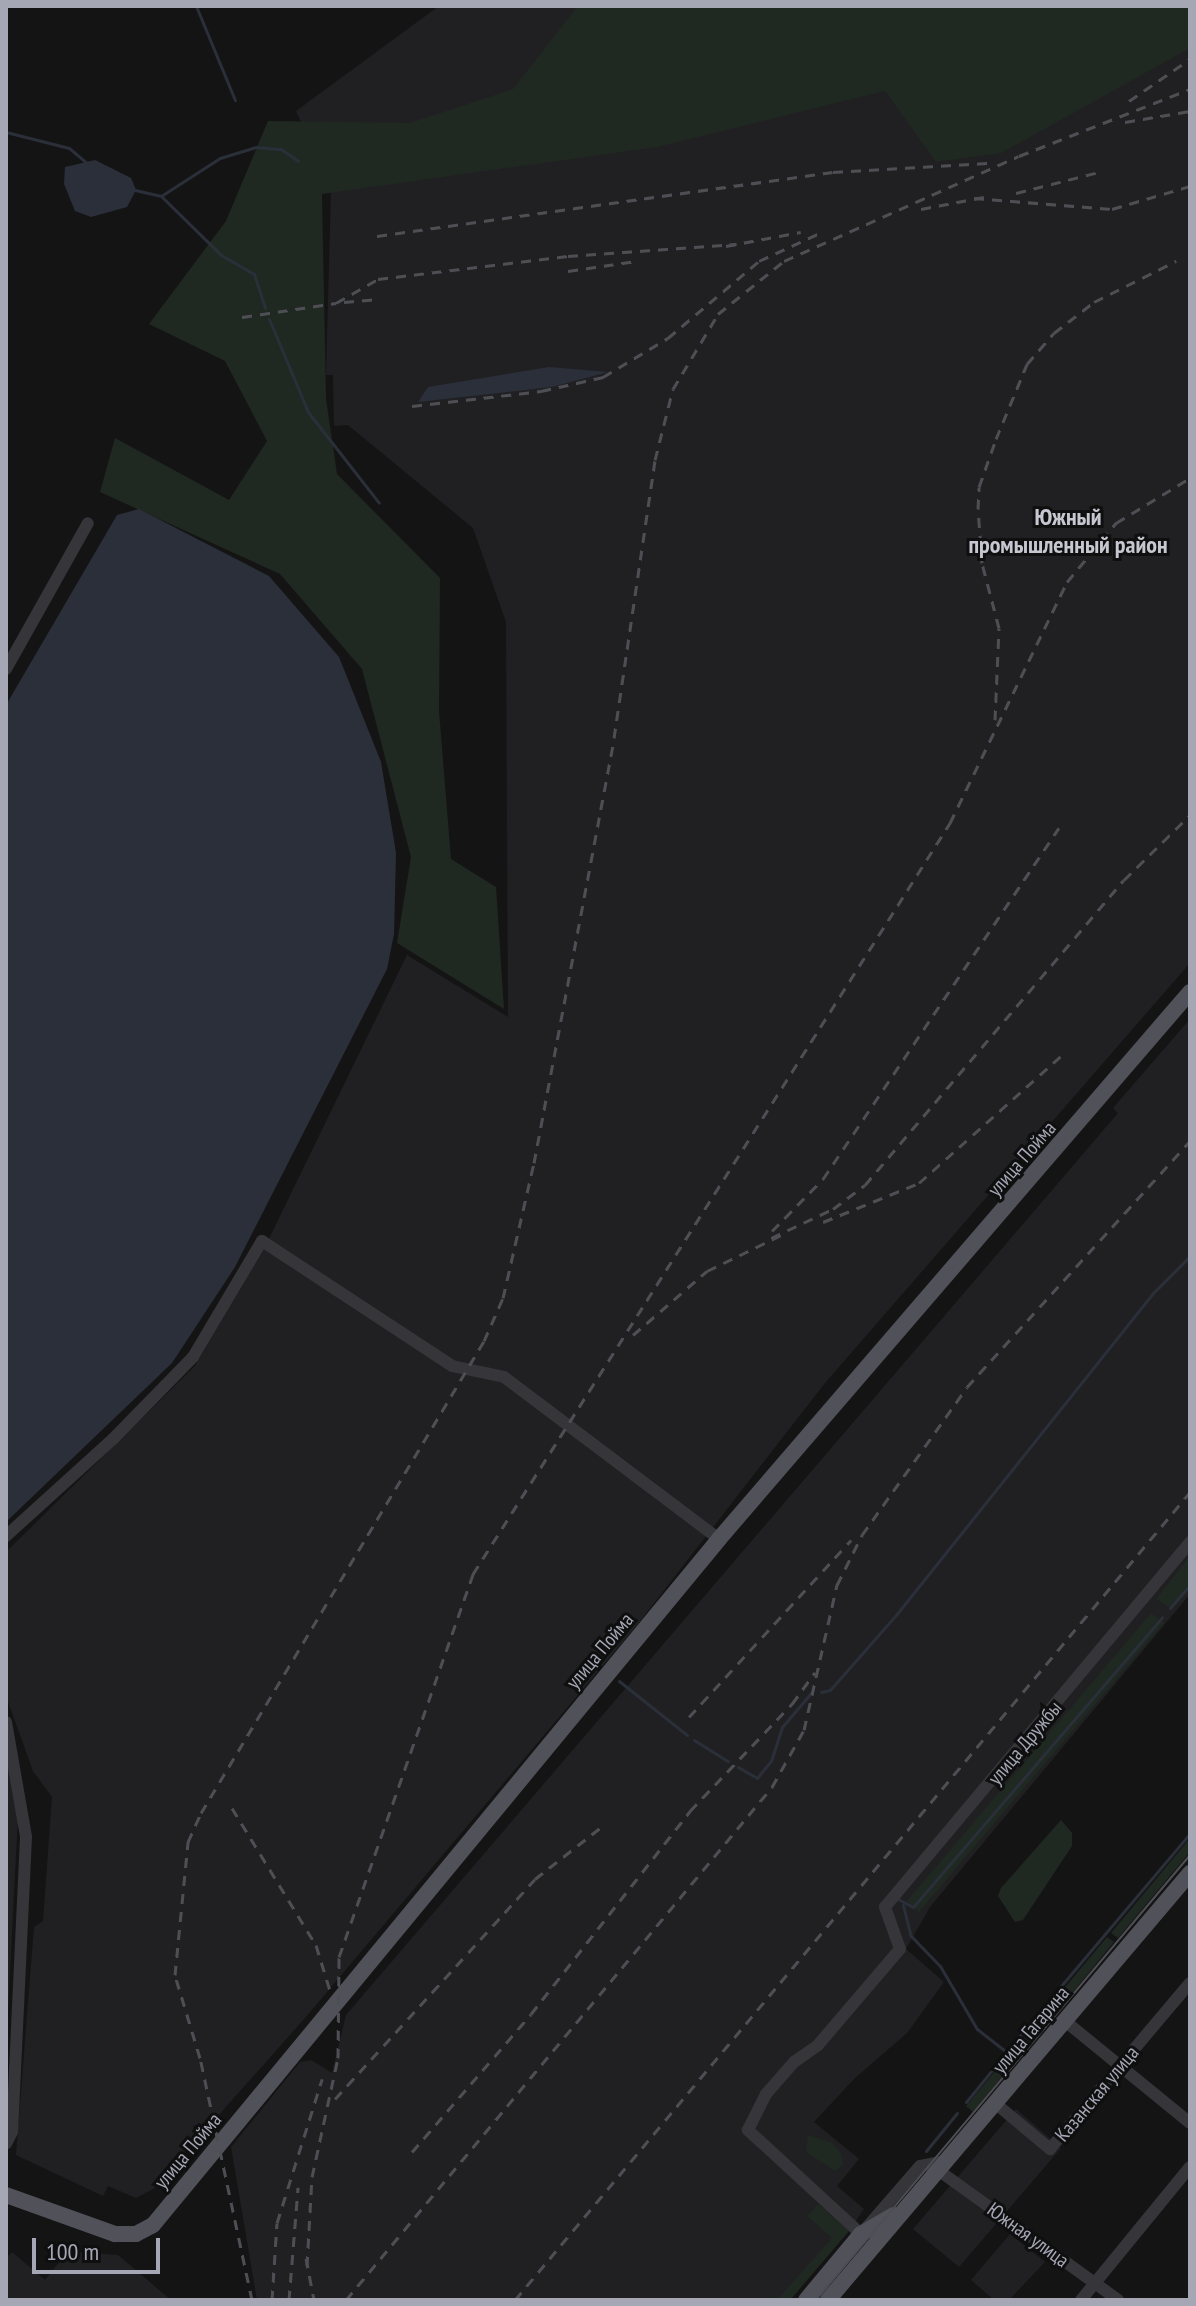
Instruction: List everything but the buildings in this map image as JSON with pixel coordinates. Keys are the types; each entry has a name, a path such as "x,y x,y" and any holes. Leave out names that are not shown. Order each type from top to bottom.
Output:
{"main road":[{"name":"улица Пойма","path":"6,2195 115,2234 136,2234 153,2225 719,1539 1190,992"},
{"name":"улица Гагарина","path":"828,2300 1190,1873"},
{"name":"улица Гагарина","path":"806,2300 861,2234 903,2212"}],"street":[{"path":"6,669 88,523"},
{"path":"6,1536 113,1439 193,1357 262,1241 452,1366 504,1377 719,1539"},
{"name":"улица Дружбы","path":"861,2234 748,2130 766,2094 794,2062 818,2045 900,1949 885,1907 1190,1542"},
{"path":"6,1722 26,1837 12,2132 6,2144"},
{"name":"Казанская улица","path":"995,2103 1050,2149 1190,1983"},
{"path":"1065,2021 1190,2123"},
{"path":"861,2234 920,2166 942,2165"},
{"name":"Южная улица","path":"942,2165 1118,2300"},
{"path":"1081,2300 1190,2167"}],"shaded area":[{"path":"439,6 1190,6 1190,963 825,1383 637,1625 305,2018 153,2189 136,2198 108,2186 103,2196 16,2155 34,1927 43,1921 52,1797 33,1771 6,1696 6,1552 195,1366 263,1251 407,955 508,1017 506,622 473,528 348,425 334,426 333,375 326,375 331,189 296,111"},
{"path":"578,6 1190,6 1190,48 1001,153 936,162 885,91 657,147 322,194 326,399 337,474 440,578 439,711 451,859 496,887 504,1009 397,943 411,857 362,669 280,574 100,492 115,438 229,500 267,441 225,361 149,324 226,221 268,121 410,123 513,89"},
{"path":"95,160 131,178 136,190 127,207 91,217 75,211 64,184 65,167"},
{"path":"549,367 608,372 552,387 418,402 428,387"},
{"path":"139,509 269,576 339,657 381,762 396,853 394,934 387,969 235,1267 172,1363 6,1522 6,705 117,515"},
{"path":"1190,1019 1190,1594 930,1907 906,1949 944,1982 907,2033 855,2078 814,2122 859,2159 837,2186 864,2209 849,2231 790,2300 257,2300 231,2147 300,2062 311,2060 332,2073 346,2015 1118,1113 1113,1108"},
{"path":"1190,1556 1190,1585 1170,1608 1156,1599"},
{"path":"1151,1613 1164,1623 919,1912 907,1901"},
{"path":"6,1749 18,1816 6,2049"},
{"path":"1061,1820 1072,1833 1072,1846 1023,1920 1015,1922 998,1896 1001,1888"},
{"path":"1190,1838 1190,1852 1118,1938 1111,1933"},
{"path":"1107,1937 1114,1942 1063,2004 1056,1998"},
{"path":"1051,2004 1058,2009 973,2112 966,2106"},
{"path":"1016,2109 1061,2148 959,2267 913,2229"},
{"path":"808,2135 832,2143 841,2153 843,2165 835,2171 806,2152"},
{"path":"818,2204 849,2231 790,2300 777,2300 832,2238 807,2216"},
{"path":"1010,2234 1045,2262 1009,2300 994,2300 971,2280"},
{"path":"68,2251 118,2255 171,2300 6,2300 6,2258 12,2252 45,2280"}],"waterway":[{"path":"196,6 235,100"},
{"path":"6,132 69,148 87,163"},
{"path":"135,190 161,196 220,158 256,147 281,149 298,161"},
{"path":"162,197 221,255 254,274 265,308"},
{"path":"269,319 308,412 379,503"},
{"path":"821,1692 830,1690 896,1615 1152,1294 1190,1256"},
{"path":"1170,1608 1190,1585"},
{"path":"898,1899 913,1907 1162,1617"},
{"path":"619,1681 687,1735"},
{"path":"738,1767 757,1778 771,1761 782,1727 811,1693"},
{"path":"694,1740 728,1761"},
{"path":"1055,1993 1190,1833"},
{"path":"903,1905 911,1936 940,1966 977,2029 1006,2052"},
{"path":"966,2102 1046,2004"},
{"path":"926,2151 957,2113"}],"tram line":[{"path":"816,2300 1190,1855"}],"railway":[{"path":"1129,101 1190,59"},
{"path":"252,2300 200,2058 175,1975 188,1842 201,1813 484,1341 503,1298 534,1163 614,738 655,460 673,389 718,314 784,261 1019,156 1190,89"},
{"path":"1125,122 1190,111"},
{"path":"377,236 833,172 988,163"},
{"path":"1016,193 1099,172"},
{"path":"974,198 1112,209 1190,186"},
{"path":"921,209 984,197"},
{"path":"726,246 801,232"},
{"path":"412,406 541,391 603,377 668,338 759,261 822,232"},
{"path":"242,317 336,303 378,279 568,256 737,244"},
{"path":"568,271 636,261"},
{"path":"995,720 999,628 982,563 978,509 979,487 996,439 1027,364 1054,333 1094,302 1176,261"},
{"path":"344,302 376,299"},
{"path":"307,2266 312,2177 338,2058 339,1957 473,1574 950,823 1067,582 1116,523 1190,478"},
{"path":"771,1238 833,1209 865,1185 1124,880 1190,815"},
{"path":"772,1231 823,1179 1059,828"},
{"path":"823,1222 919,1183 1061,1056"},
{"path":"346,2300 772,1787 804,1730 837,1585 862,1535 967,1387 1190,1141"},
{"path":"633,1335 707,1271 781,1235"},
{"path":"515,2300 1190,1492"},
{"path":"689,1717 851,1540"},
{"path":"412,2152 531,2014 690,1811 792,1704 815,1672"},
{"path":"232,1808 316,1945 332,1997"},
{"path":"335,2099 535,1879 600,1828"},
{"path":"272,2300 277,2223 322,2079"},
{"path":"289,2300 298,2187"},
{"path":"306,2258 314,2300"}],"district":[{"name":"Южный промышленный район","path":"1068,531"}]}
